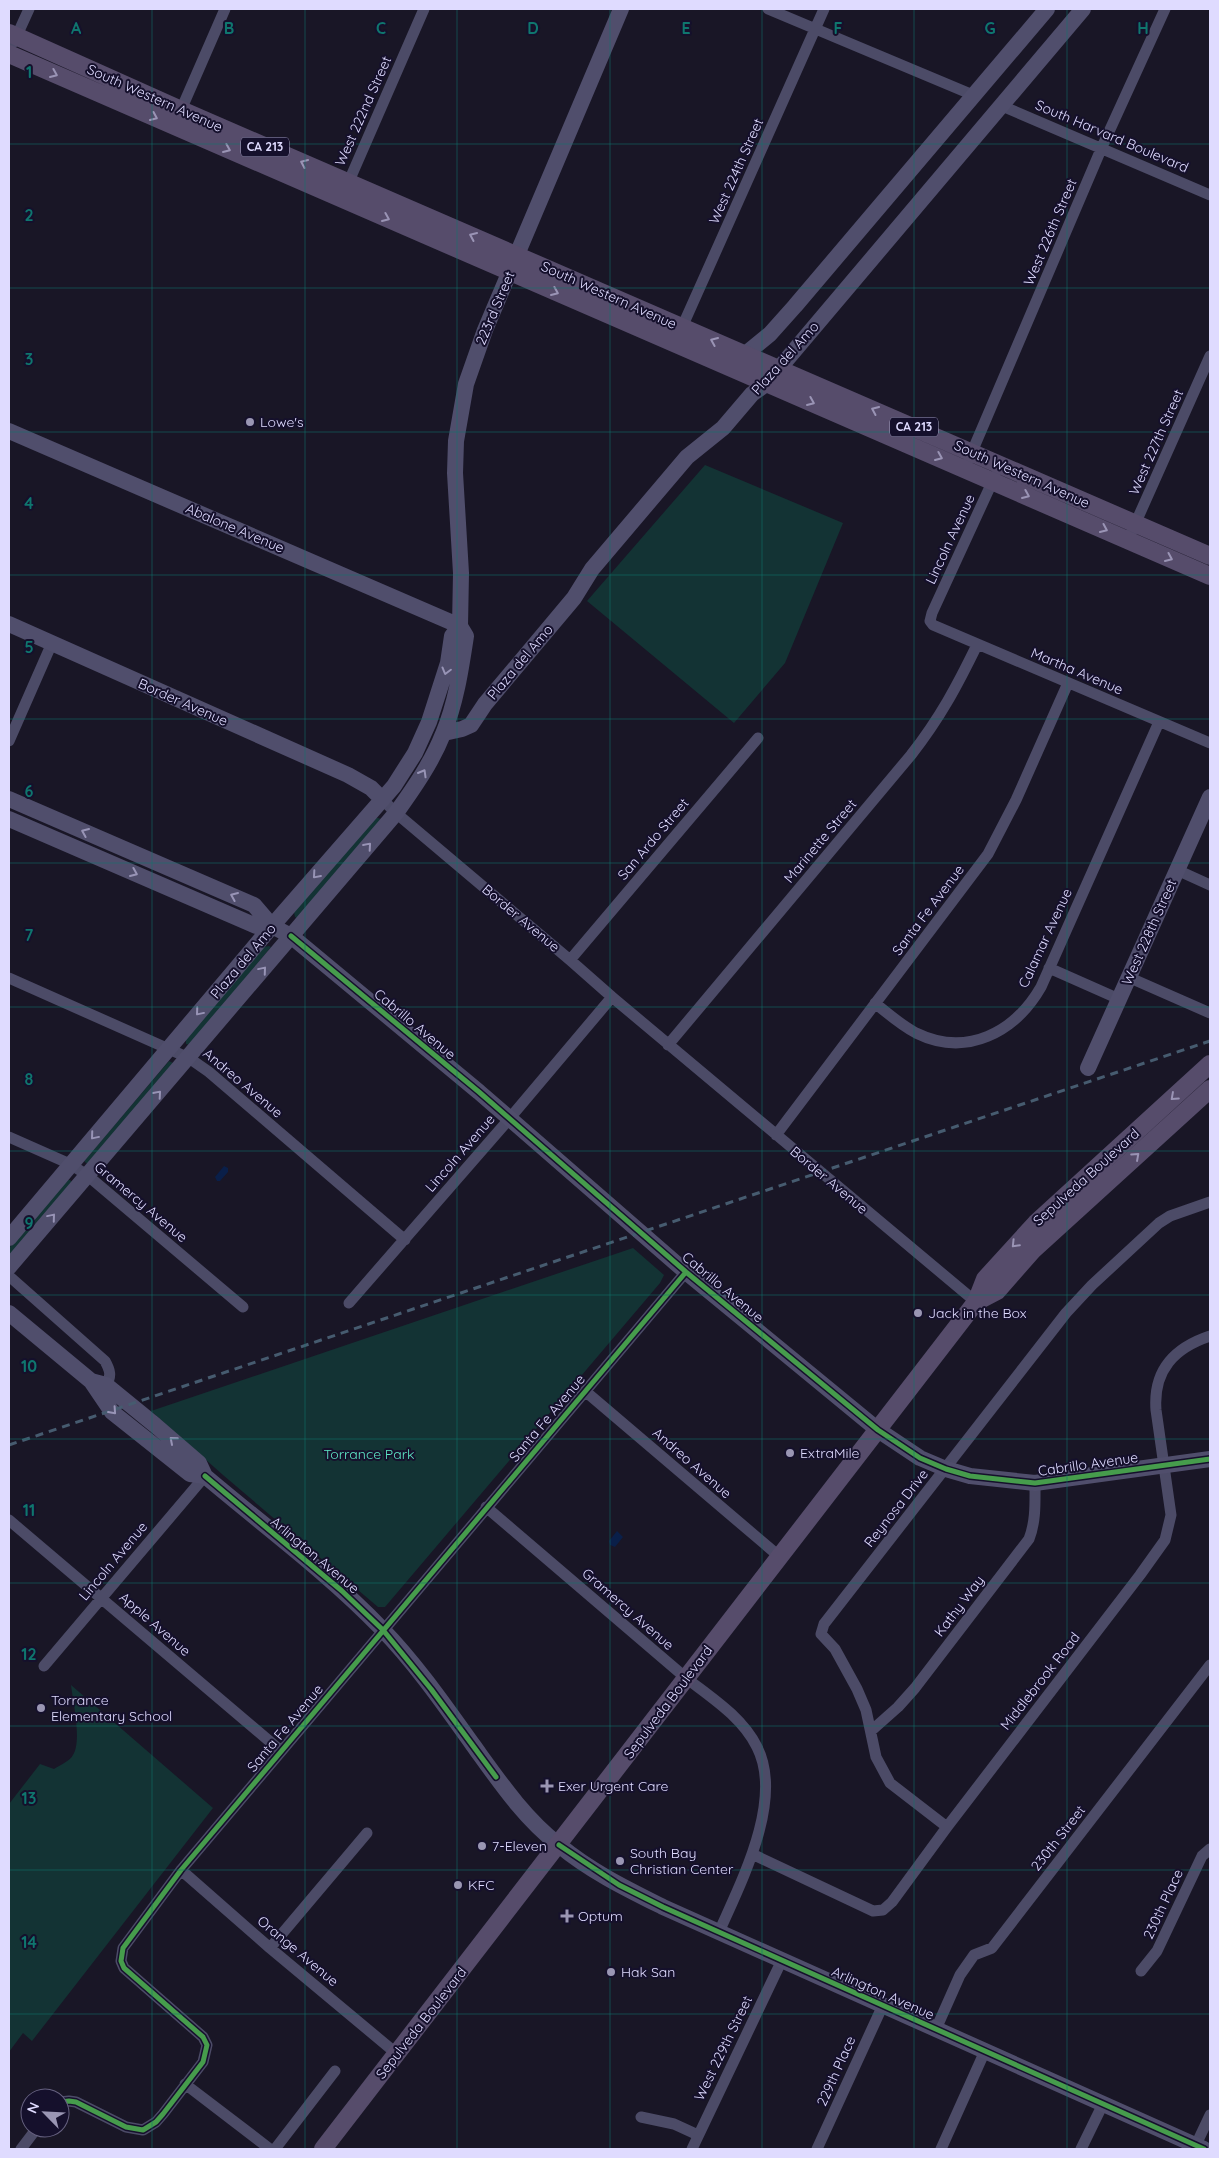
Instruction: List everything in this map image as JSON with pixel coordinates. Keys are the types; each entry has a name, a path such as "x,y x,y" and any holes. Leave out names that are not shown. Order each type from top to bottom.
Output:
{"main road":[{"name":"223rd Street","path":"460,626 461,573 455,473 461,409 476,353 621,9"},
{"name":"Plaza del Amo","path":"729,368 770,334 796,306 1047,9"},
{"name":"Plaza del Amo","path":"444,733 471,725 485,704 574,598 592,569 687,457 723,428 752,394 766,384 1083,9"},
{"name":"South Western Avenue","path":"13,35 181,110 510,273 766,384 969,460"},
{"name":"South Western Avenue","path":"9,54 182,130 518,256 779,368 996,473 1132,532 1210,576"},
{"name":"Abalone Avenue","path":"9,431 460,626"},
{"name":"South Western Avenue","path":"1132,532 1210,556"},
{"name":"Border Avenue","path":"9,624 348,776 371,788 382,799"},
{"name":"Plaza del Amo","path":"9,1238 272,926 382,799 406,768 429,722 448,663 452,636 460,626 466,636 454,700 444,733 412,792 189,1058 9,1268"},
{"name":"Plaza del Amo","path":"454,700 459,705 473,709 485,704"},
{"name":"West 228th Street","path":"1088,1068 1210,797"},
{"name":"Cabrillo Avenue","path":"9,800 254,905 272,926 290,936 510,1118 686,1272 878,1430 920,1458 946,1469 970,1476 1035,1483 1210,1459"},
{"name":"Cabrillo Avenue","path":"9,819 256,926 272,926"},
{"name":"Sepulveda Boulevard","path":"329,2148 397,2054 976,1302 985,1279 1005,1254 1036,1222 1210,1064"},
{"name":"Sepulveda Boulevard","path":"976,1302 997,1291 1033,1250 1210,1089"},
{"path":"1088,1175 1100,1189"},
{"name":"Arlington Avenue","path":"9,1313 99,1383 112,1412 190,1474 204,1476 342,1591 383,1630 437,1696 514,1801 559,1845 619,1885 1198,2148"}],"street":[{"path":"9,54 13,35 29,9"},
{"path":"182,130 181,110 225,9"},
{"name":"West 222nd Street","path":"345,191 424,9"},
{"path":"768,9 973,95"},
{"name":"West 224th Street","path":"674,344 824,9"},
{"name":"West 226th Street","path":"969,460 1102,148 1165,9"},
{"name":"South Harvard Boulevard","path":"1002,106 1210,195"},
{"name":"West 227th Street","path":"1132,532 1210,356"},
{"name":"Lincoln Avenue","path":"933,626 930,621 932,613 996,473"},
{"name":"Martha Avenue","path":"933,626 1210,743"},
{"path":"9,741 52,644"},
{"name":"Marinette Street","path":"668,1045 934,725 953,696 977,645"},
{"name":"Santa Fe Avenue","path":"776,1135 988,854 1016,800 1068,683"},
{"name":"Calamar Avenue","path":"875,1003 916,1033 932,1039 965,1042 995,1034 1022,1012 1033,999 1049,968 1159,722"},
{"name":"San Ardo Street","path":"570,960 758,738"},
{"name":"Border Avenue","path":"382,799 668,1045 929,1265 976,1302"},
{"path":"1177,870 1210,885"},
{"path":"1049,968 1119,999"},
{"path":"1128,977 1210,1012"},
{"name":"Andreo Avenue","path":"9,978 189,1058 209,1072 405,1240"},
{"name":"Lincoln Avenue","path":"349,1303 510,1118 612,997"},
{"name":"Gramercy Avenue","path":"9,1137 70,1164 87,1175 243,1307"},
{"name":"Reynosa Drive","path":"947,1827 890,1782 876,1757 871,1731 858,1689 835,1649 821,1634 824,1624 1066,1314 1092,1285 1159,1223 1170,1216 1210,1202"},
{"name":"Santa Fe Avenue","path":"70,2101 76,2102 126,2127 143,2130 156,2122 203,2062 207,2045 203,2037 131,1976 121,1961 123,1948 181,1870 280,1751 686,1272"},
{"path":"9,1276 105,1361 109,1369 110,1378 99,1383"},
{"name":"Middlebrook Road","path":"752,1854 865,1908 879,1912 892,1902 1165,1540 1171,1515 1156,1410 1157,1384 1170,1359 1180,1349 1210,1336"},
{"name":"Andreo Avenue","path":"585,1391 780,1557"},
{"name":"Lincoln Avenue","path":"44,1666 204,1476"},
{"name":"Kathy Way","path":"871,1731 898,1707 915,1688 1029,1538 1034,1528 1035,1483"},
{"name":"Gramercy Avenue","path":"486,1508 686,1678 736,1718 756,1745 763,1761 765,1796 760,1825 752,1854 719,1932"},
{"name":"Apple Avenue","path":"9,1520 280,1751"},
{"name":"230th Street","path":"936,2029 960,1975 974,1955 992,1948 1210,1665"},
{"path":"270,1948 367,1833"},
{"name":"230th Place","path":"1141,1971 1157,1951 1202,1856 1210,1849"},
{"name":"Orange Avenue","path":"181,1870 270,1948 397,2054"},
{"name":"West 229th Street","path":"692,2149 782,1960"},
{"name":"229th Place","path":"817,2149 883,2005"},
{"path":"941,2149 985,2051"},
{"path":"275,2149 335,2071"},
{"path":"185,2084 270,2149"},
{"path":"1081,2149 1103,2104"},
{"path":"1198,2148 1210,2115"},
{"path":"641,2117 674,2124 698,2135"},
{"path":"21,2149 29,2138"}],"green space":[{"path":"705,465 843,523 785,663 734,723 587,601"},
{"path":"375,817 381,819 297,918 295,917 294,912"},
{"path":"264,947 271,947 190,1045 186,1044 186,1039"},
{"path":"169,1061 173,1063 89,1164 86,1163 84,1161"},
{"path":"67,1180 72,1182 9,1259 9,1248"},
{"name":"Torrance Park","path":"633,1248 664,1275 660,1283 385,1607 378,1607 151,1411"},
{"path":"71,1685 213,1808 32,2041 23,2033 9,2052 9,1804 40,1764 54,1769 72,1757 76,1749 77,1731"}],"water":[{"path":"224,1166 228,1168 228,1172 220,1181 217,1181 215,1177"},
{"path":"617,1531 623,1537 615,1547 610,1545 609,1541"}],"railway":[{"path":"9,1445 1210,1041"}],"cycle path":[{"path":"291,936 479,1092 686,1272 878,1430 920,1458 946,1469 970,1476 1035,1483 1210,1459"},
{"path":"70,2101 76,2102 126,2127 143,2130 156,2122 203,2062 207,2045 203,2037 124,1968 121,1961 123,1948 181,1870 686,1272"},
{"path":"205,1476 342,1591 383,1630 431,1689 496,1777"},
{"path":"559,1845 619,1885 663,1907 1204,2149"}],"place":[{"name":"Lowe's","path":"250,422"},
{"name":"Jack in the Box","path":"918,1313"},
{"name":"ExtraMile","path":"790,1453"},
{"name":"Torrance Elementary School","path":"41,1708"},
{"name":"Exer Urgent Care","path":"547,1786"},
{"name":"7-Eleven","path":"482,1846"},
{"name":"South Bay Christian Center","path":"620,1861"},
{"name":"KFC","path":"458,1885"},
{"name":"Optum","path":"567,1916"},
{"name":"Hak San","path":"611,1972"}]}
